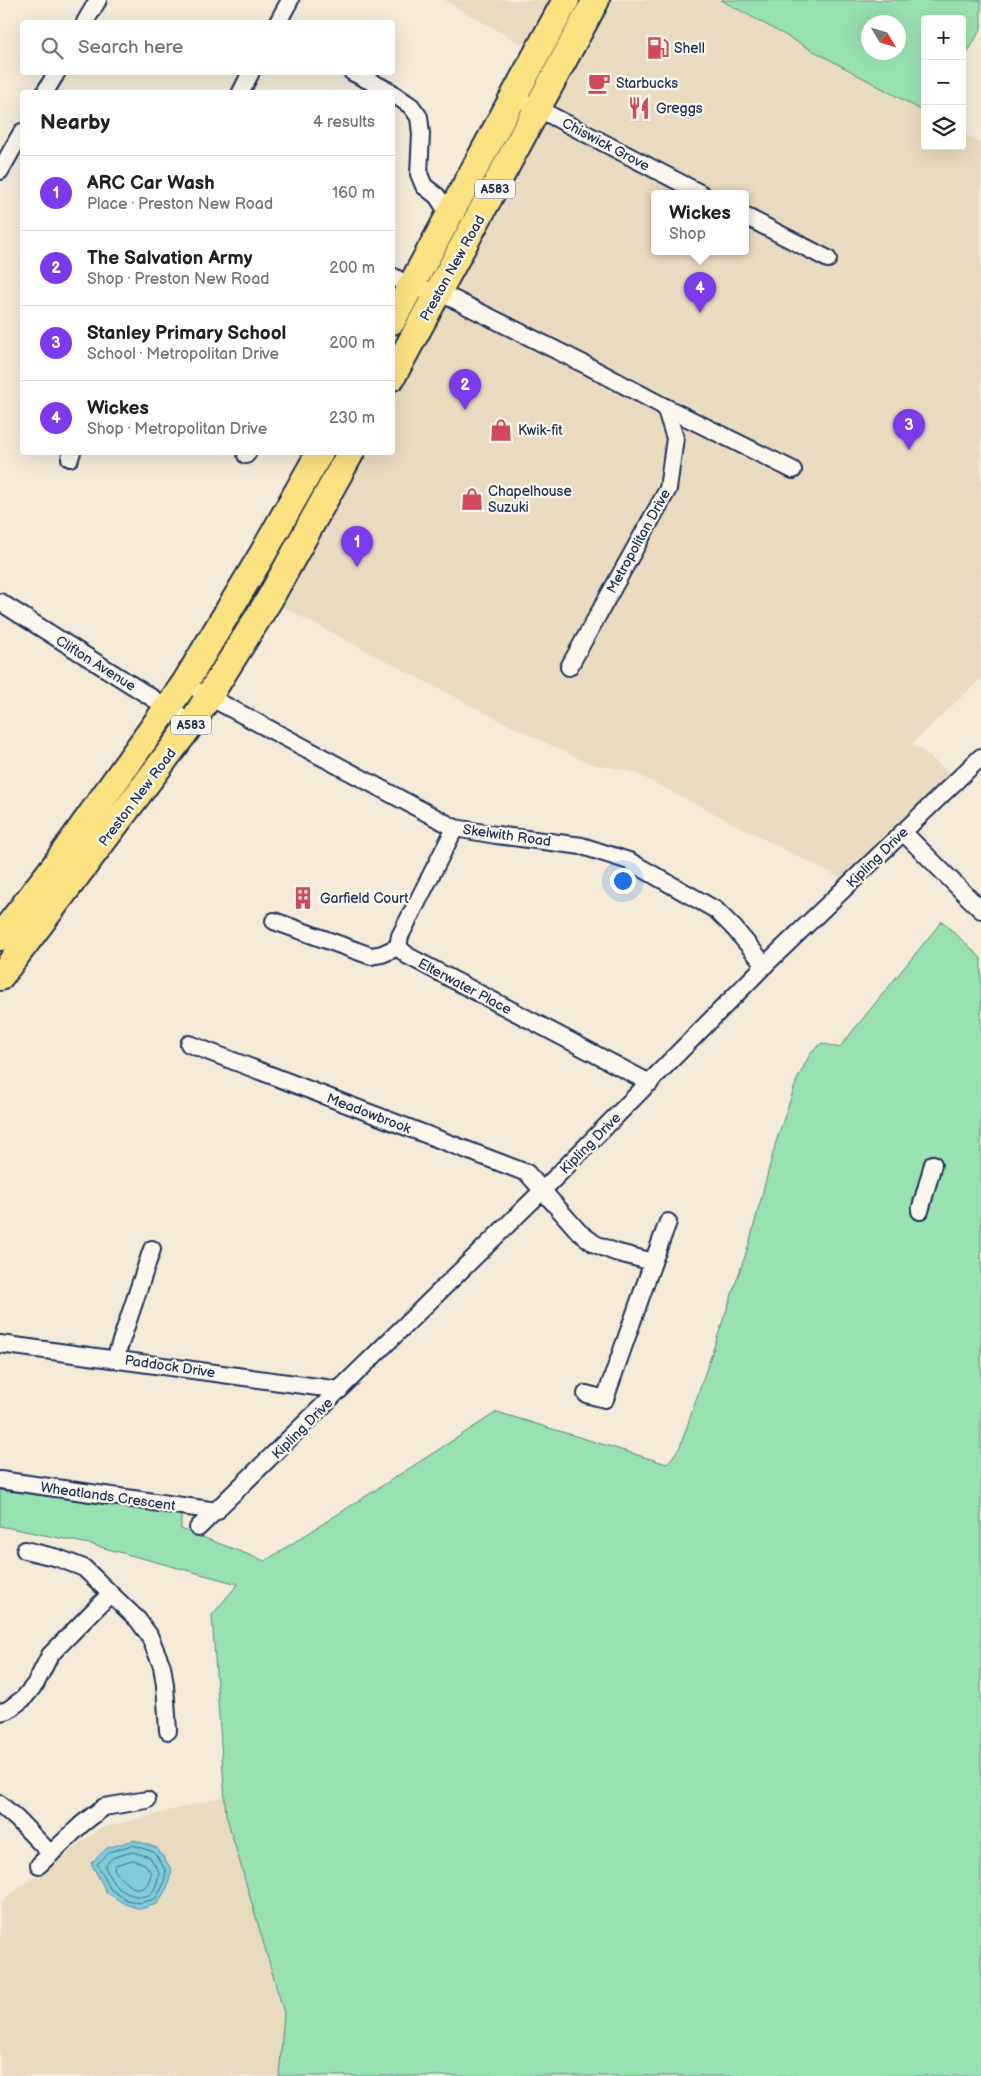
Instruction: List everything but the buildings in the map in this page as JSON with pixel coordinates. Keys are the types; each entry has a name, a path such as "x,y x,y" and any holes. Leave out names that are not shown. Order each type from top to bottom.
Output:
{"highway":[{"name":"Preston New Road","path":"395,309 402,282 458,209 514,96 566,0"},
{"name":"Preston New Road","path":"458,209 492,194 596,0"},
{"name":"Preston New Road","path":"395,373 439,292 458,209"},
{"name":"Preston New Road","path":"0,937 53,868 185,683 262,555 318,455"},
{"name":"Preston New Road","path":"0,977 209,698 269,600 350,455"}],"street":[{"path":"87,20 98,0"},
{"path":"279,20 290,0"},
{"path":"242,90 250,75"},
{"path":"358,75 386,90"},
{"path":"395,95 411,106 419,117 421,134 419,174 424,186 458,209"},
{"name":"Chiswick Grove","path":"514,96 694,190"},
{"path":"0,171 20,136"},
{"path":"749,218 828,259"},
{"path":"402,282 439,292 586,365 665,407 794,470"},
{"name":"Metropolitan Drive","path":"569,667 668,489 675,438 665,407"},
{"name":"Clifton Avenue","path":"0,602 192,723"},
{"name":"Skelwith Road","path":"185,683 209,698 455,828 582,846 629,861 716,910 765,965"},
{"name":"Kipling Drive","path":"198,1528 542,1191 765,965 981,757"},
{"path":"274,921 371,956 382,954 398,947 400,936 455,828"},
{"path":"903,832 981,910"},
{"name":"Elterwater Place","path":"398,947 408,956 650,1083"},
{"name":"Meadowbrook","path":"189,1044 527,1173 579,1232 595,1244 653,1262"},
{"path":"920,1211 933,1164"},
{"path":"586,1394 604,1399 653,1262 670,1230"},
{"path":"115,1359 152,1249"},
{"name":"Paddock Drive","path":"0,1344 340,1390"},
{"name":"Wheatlands Crescent","path":"0,1480 217,1511"},
{"path":"25,1550 58,1558 84,1568 138,1620 149,1635 162,1666 168,1731"},
{"path":"0,1712 8,1710 24,1698 36,1683 50,1655 110,1594"},
{"path":"0,1804 17,1819 45,1860 82,1824 104,1807 147,1800"}],"shaded area":[{"path":"444,0 549,0 524,46"},
{"path":"596,0 721,0 921,110 921,150 966,150 966,134 981,143 981,679 912,743 958,779 850,883 633,772 588,763 499,720 269,600 350,455 395,455 395,373"},
{"path":"229,1795 292,2012 286,2076 0,2076 0,1902 99,1829"}],"green space":[{"path":"721,0 981,0 981,29 966,55 966,15 921,15 921,110"},
{"path":"942,921 981,958 981,2076 279,2076 284,2013 226,1815 212,1615 238,1584 89,1544 0,1526 0,1490 181,1514 181,1529 265,1561 497,1412 667,1464 680,1447 749,1244 776,1142 797,1080 811,1052 822,1043 839,1048"}],"water":[{"path":"134,1840 157,1848 172,1870 167,1888 157,1904 140,1909 125,1904 107,1893 91,1863 107,1848"}],"place":[{"name":"Shell","path":"658,48"},
{"name":"Starbucks","path":"599,83"},
{"name":"Greggs","path":"639,108"},
{"name":"Wickes","path":"700,313"},
{"name":"The Salvation Army","path":"465,410"},
{"name":"Kwik-fit","path":"501,430"},
{"name":"Stanley Primary School","path":"909,450"},
{"name":"Chapelhouse Suzuki","path":"472,499"},
{"name":"ARC Car Wash","path":"357,567"},
{"name":"Garfield Court","path":"303,898"}]}
